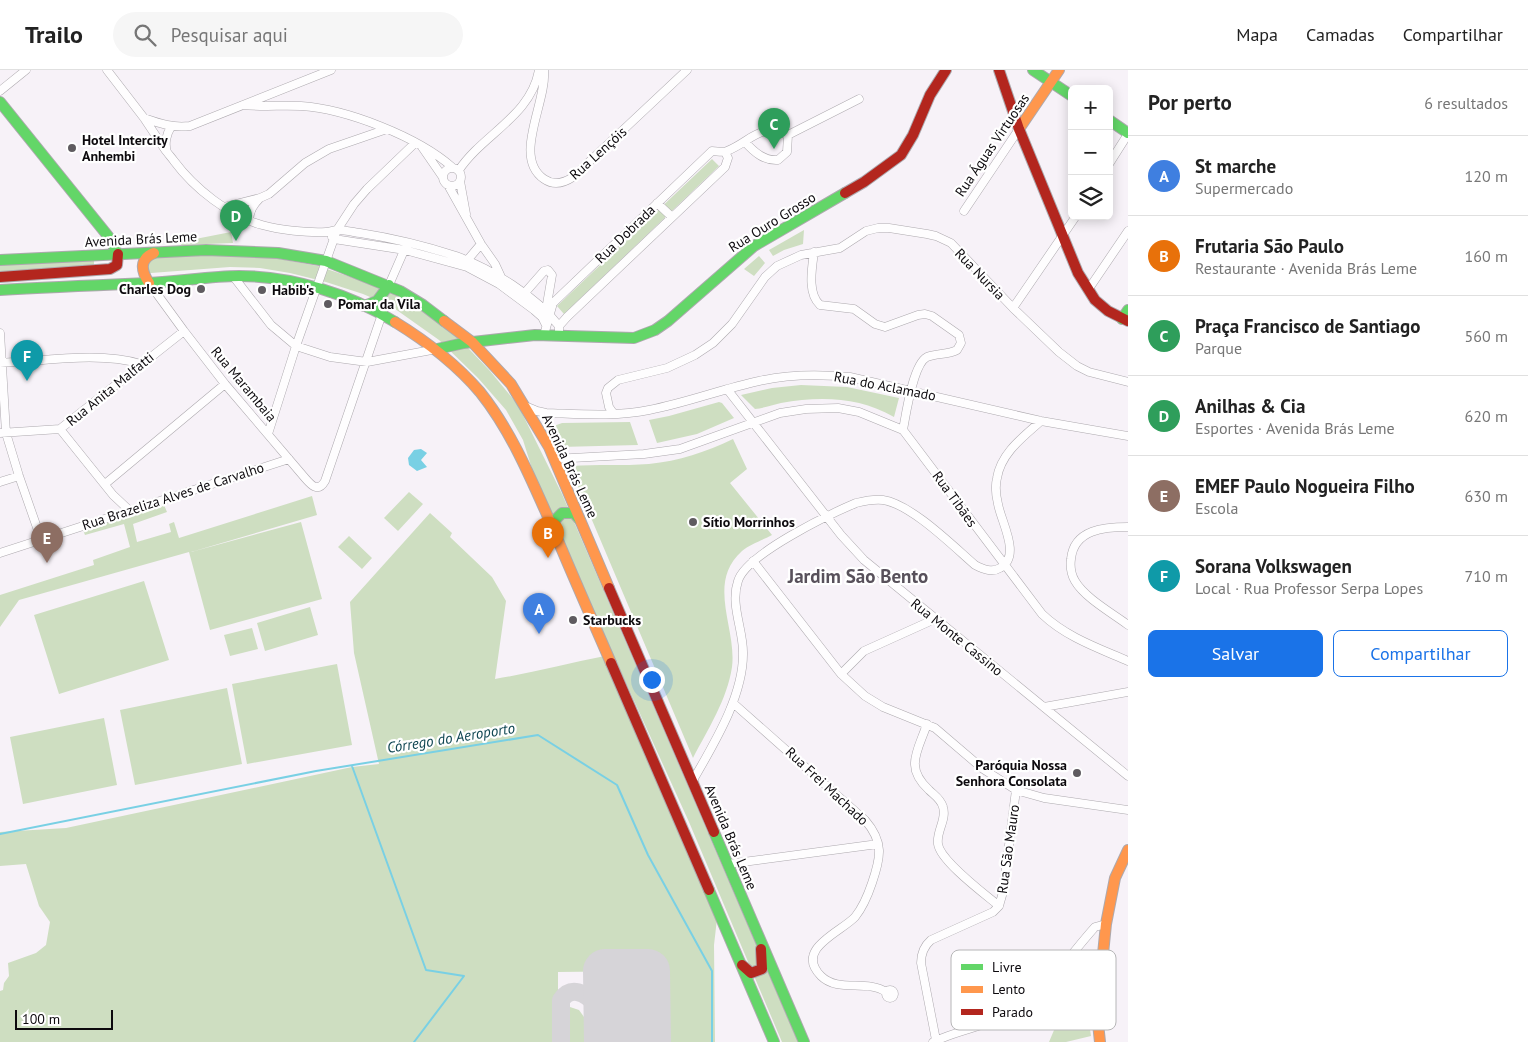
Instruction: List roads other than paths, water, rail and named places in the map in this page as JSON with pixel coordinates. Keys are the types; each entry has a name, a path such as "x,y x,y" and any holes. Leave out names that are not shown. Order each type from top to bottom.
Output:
{"main road":[{"name":"Rua Ouro Grosso","path":"437,349 456,344 545,330 620,339 634,338 655,330 668,321 754,246 864,182 901,155 913,135 930,95 946,70"},
{"path":"999,70 1019,129 1078,273 1095,300 1108,312 1126,317"},
{"path":"1033,70 1068,93"},
{"name":"Rua Águas Virtuosas","path":"1019,129 1059,70"},
{"path":"0,102 108,236 118,254 117,265 110,269 0,277"},
{"path":"1113,123 1128,133"},
{"name":"Avenida Brás Leme","path":"0,260 206,250 278,254 326,261 389,285 423,305 472,342 506,378 538,427 554,459 804,1042"},
{"path":"149,283 144,273 142,262 147,256 159,252"},
{"path":"0,290 149,283 233,276 267,278 317,288 382,314 417,334 437,349 465,376 507,428 524,462 774,1042"},
{"path":"364,306 377,301 389,285"},
{"path":"456,344 458,331"},
{"path":"555,533 555,520 562,513 574,513 581,521"},
{"path":"1103,950 1106,924 1115,878 1128,850"},
{"path":"735,952 745,970 751,972 760,970 763,964 758,934"}],"street":[{"path":"0,91 26,70"},
{"path":"106,70 144,118 183,173 224,207 261,225 284,229 326,232 337,230 375,236 465,263 500,281 522,297 548,312 559,331"},
{"path":"144,118 165,126 190,126 331,70"},
{"path":"442,176 446,169 456,168 518,111 531,94 539,70"},
{"name":"Rua Lençóis","path":"544,70 544,87 531,137 530,152 533,165 540,176 548,182 558,183 573,177 688,70"},
{"path":"274,92 278,102 285,106"},
{"path":"745,142 759,155 775,160 782,158 787,152 788,135 859,99"},
{"path":"244,105 302,106 344,113 387,129 419,145 440,156 461,174 460,181 467,219"},
{"path":"167,152 167,133 172,127"},
{"path":"224,207 260,198 268,194 305,163 329,148 387,129"},
{"name":"Rua Águas Virtuosas","path":"964,211 1019,129"},
{"name":"Rua Dobrada","path":"545,330 548,312 553,303 712,151 725,152 745,142 754,134 762,132 780,132 788,135"},
{"path":"1113,157 1128,133"},
{"path":"419,145 448,185 481,244 495,264 500,281"},
{"path":"268,434 296,346 337,230 362,194 419,145"},
{"name":"Rua Dobrada","path":"559,331 672,217 725,167 728,158 725,152"},
{"path":"448,185 455,186 460,181"},
{"path":"249,220 250,212 260,198"},
{"path":"657,203 672,217"},
{"path":"1013,308 1074,220"},
{"name":"Rua Nursia","path":"614,414 609,407 606,393 612,383 667,368 695,355 724,334 765,278 777,266 788,260 814,252 840,248 866,232 878,228 889,228 936,236 951,244 1059,352 1078,366 1099,376 1128,382"},
{"path":"1088,290 1128,231"},
{"path":"326,232 334,239 406,246"},
{"path":"465,263 481,244"},
{"path":"389,285 406,246"},
{"path":"554,459 644,454 680,449 780,414 806,409 838,408 859,412 903,430 910,390 923,360 931,356 948,354 957,350 961,343 959,335 939,320 925,314 886,327 875,324 854,310 820,305 813,292 812,266 814,252"},
{"path":"522,297 544,271 550,271 552,276 548,312"},
{"path":"233,276 271,325 296,346 330,356 366,362 437,349"},
{"name":"Rua Marambaia","path":"149,283 225,384 314,487 320,487 325,481 366,362"},
{"path":"522,297 540,315 545,330"},
{"path":"366,362 382,314"},
{"name":"Rua Anita Malfatti","path":"3,433 60,429 184,331"},
{"path":"0,333 3,433 41,539"},
{"path":"1,363 97,358 125,359 141,364"},
{"name":"Rua do Aclamado","path":"524,406 546,413 614,414 649,410 762,380 820,374 850,377 1041,421 1128,436"},
{"path":"105,484 225,384"},
{"name":"Rua Monte Cassino","path":"726,389 841,535 864,560 1128,776"},
{"path":"692,782 733,703 737,689 744,654 735,598 736,589 741,574 753,561 827,517 858,503 869,500 883,500 900,506 920,519 975,565 989,570 997,570 1004,566 1009,558 1010,542 998,505 997,476 1002,462 1010,450 1041,421"},
{"path":"60,429 129,510"},
{"name":"Rua Tibães","path":"903,430 1042,614 1054,626 1066,634 1128,661"},
{"name":"Rua Brazeliza Alves de Carvalho","path":"0,553 289,459"},
{"path":"0,482 19,476"},
{"path":"1128,527 1108,527 1089,532 1075,545 1071,554 1071,572 1083,591 1128,625"},
{"path":"753,561 842,674 865,696 883,707 927,724 943,734 998,780 1016,790 1044,798 1128,810"},
{"path":"842,674 864,651 935,620"},
{"path":"1044,707 1080,699 1128,692"},
{"name":"Rua Frei Machado","path":"733,703 865,820 874,832 878,844"},
{"path":"927,724 914,761 914,769 920,781 938,798 944,808 938,839 939,850 952,865 999,906"},
{"name":"Rua São Mauro","path":"934,1041 921,962 923,949 931,940 989,915 999,906 1003,892 1016,790"},
{"path":"728,864 878,844 880,853 878,865 863,904 853,918 819,945 814,956 817,969 821,976 828,981 836,984 875,987 886,992"},
{"path":"1075,950 1095,927 1106,924"},
{"path":"934,1041 966,1030"}],"water":[{"path":"421,449 427,453 421,460 427,467 417,471 409,465 408,458 414,450"}],"waterway":[{"name":"Córrego do Aeroporto","path":"0,834 316,771 538,735 617,785 648,855 712,971 712,1042"},
{"path":"352,766 426,970 464,976 414,1042"}],"place":[{"name":"Hotel Intercity Anhembi","path":"72,148"},
{"name":"Praça Francisco de Santiago","path":"774,149"},
{"name":"Anilhas & Cia","path":"236,241"},
{"name":"Charles Dog","path":"201,289"},
{"name":"Habib's","path":"262,290"},
{"name":"Pomar da Vila","path":"328,304"},
{"name":"Sorana Volkswagen","path":"27,381"},
{"name":"Sítio Morrinhos","path":"693,522"},
{"name":"Frutaria São Paulo","path":"548,558"},
{"name":"EMEF Paulo Nogueira Filho","path":"47,563"},
{"name":"Starbucks","path":"573,620"},
{"name":"St marche","path":"539,634"},
{"name":"Paróquia Nossa Senhora Consolata","path":"1077,773"}],"district":[{"name":"Jardim São Bento","path":"858,576"}]}
